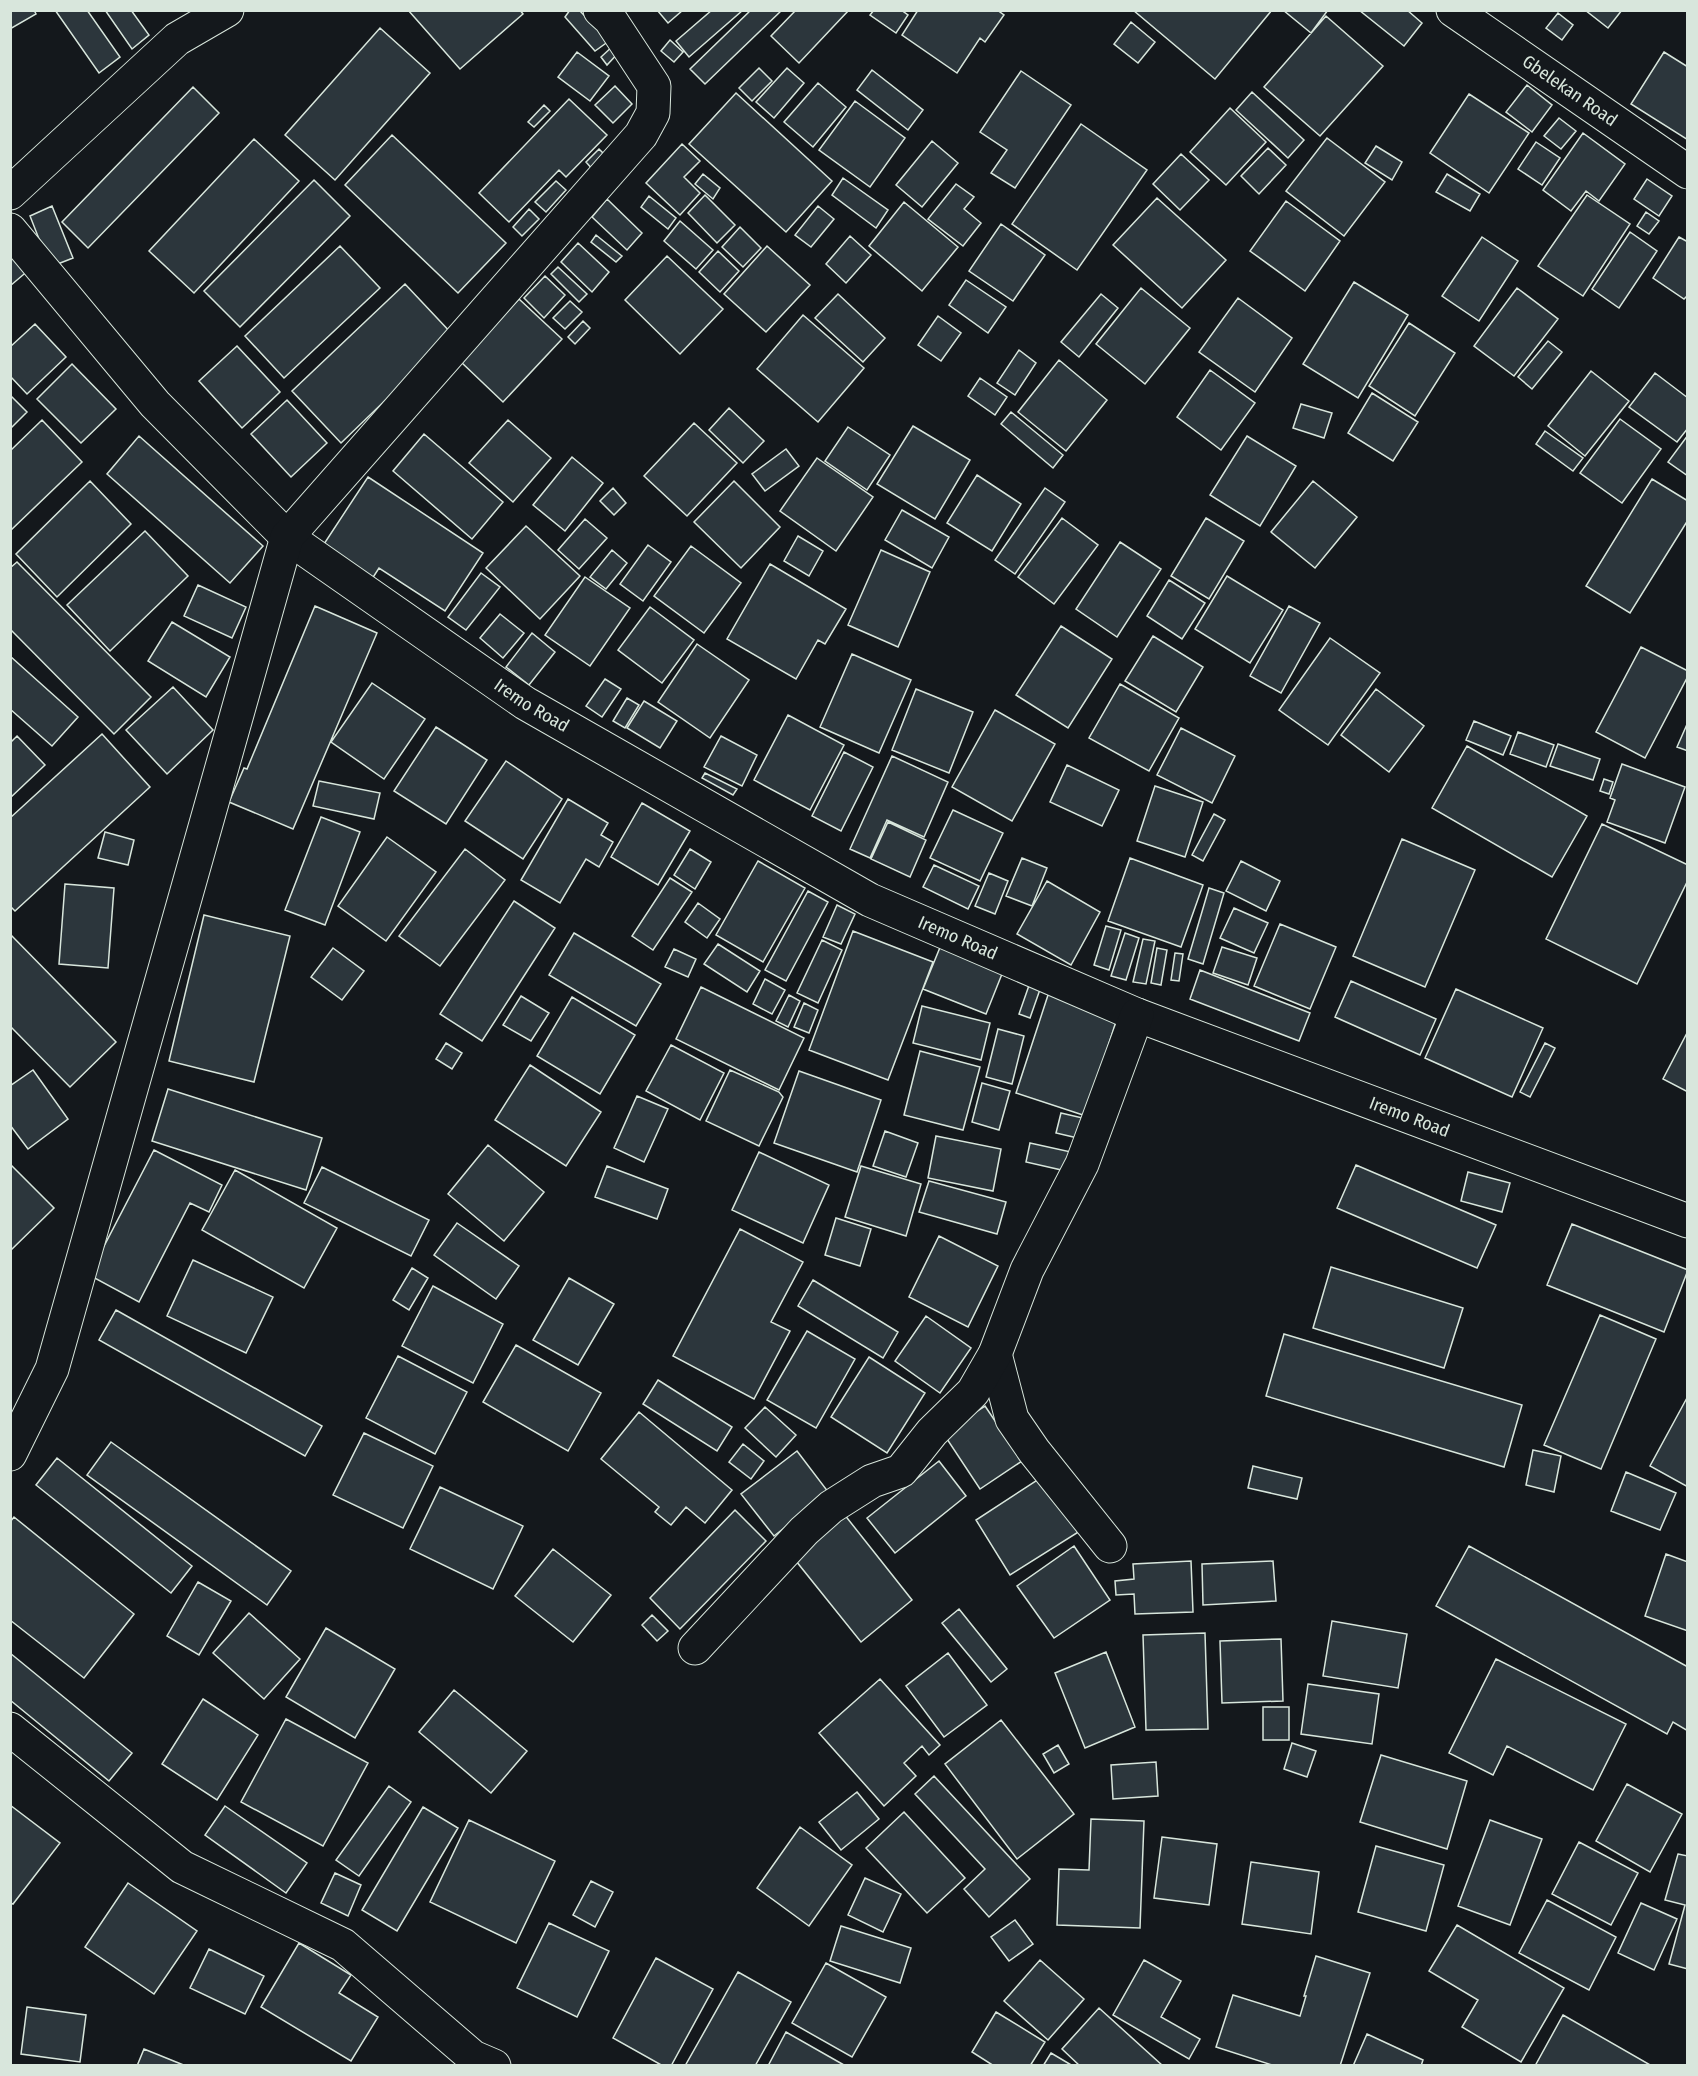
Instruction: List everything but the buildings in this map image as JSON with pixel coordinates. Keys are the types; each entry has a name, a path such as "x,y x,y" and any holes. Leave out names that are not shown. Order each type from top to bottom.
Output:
{"street":[{"path":"10,193 177,39 227,10"},
{"path":"10,1454 52,1369 287,537 641,135 653,112 654,87 610,19 600,10"},
{"name":"Gbelekan Road","path":"1453,10 1688,172"},
{"name":"Iremo Road","path":"10,230 155,404 287,537 525,703 870,900 1137,1015 1688,1221"},
{"path":"695,1648 804,1531 831,1507 872,1481 901,1471 932,1432 973,1392 995,1354 1027,1270 1082,1164 1137,1015"},
{"path":"995,1354 1012,1419 1034,1451 1110,1546"},
{"path":"10,1729 182,1867 342,1945 473,2057 494,2066"}]}
